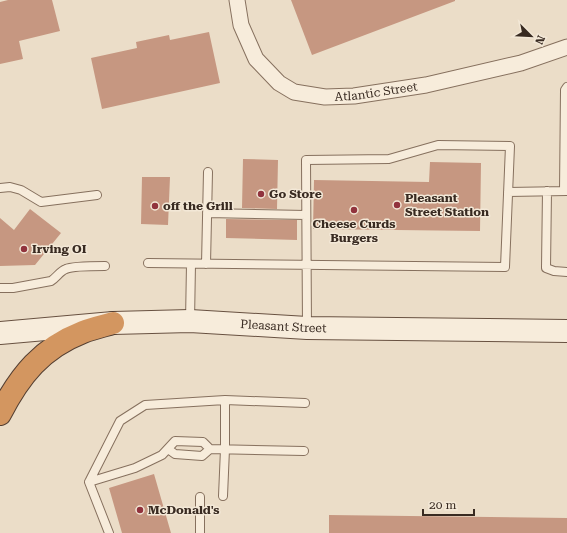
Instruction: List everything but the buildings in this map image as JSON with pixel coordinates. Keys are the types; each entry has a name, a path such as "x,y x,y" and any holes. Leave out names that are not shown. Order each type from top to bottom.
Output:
{"highway":[{"path":"0,414 16,386 36,361 44,354 54,346 78,334 113,322"}],"main road":[{"name":"Pleasant Street","path":"0,333 113,322 190,321 307,328 567,331"}],"street":[{"name":"Atlantic Street","path":"237,0 241,25 256,59 279,83 294,92 325,97 354,96 426,85 521,63 567,47"}],"lane":[{"path":"508,192 565,191 565,90 567,87"},
{"path":"148,263 191,264 206,264 306,265 505,267 510,146 438,146 389,159 306,160 306,265 307,328"},
{"path":"206,264 208,172"},
{"path":"0,188 21,190 41,202 97,194"},
{"path":"547,191 546,268 554,271 567,272"},
{"path":"207,213 306,215"},
{"path":"190,321 191,264"},
{"path":"0,288 13,288 51,281 62,271 68,268 105,266"},
{"path":"109,533 89,482 120,421 144,405 224,400 305,403"},
{"path":"224,400 224,496"},
{"path":"89,482 135,468 162,455 175,441 203,442 210,449"},
{"path":"168,449 176,454 202,456 210,449 304,451"},
{"path":"200,497 200,533"}],"place":[{"name":"Go Store","path":"261,194"},
{"name":"Pleasant Street Station","path":"397,205"},
{"name":"off the Grill","path":"155,206"},
{"name":"Cheese Curds Burgers","path":"354,210"},
{"name":"Irving OI","path":"24,249"},
{"name":"McDonald's","path":"140,510"}]}
